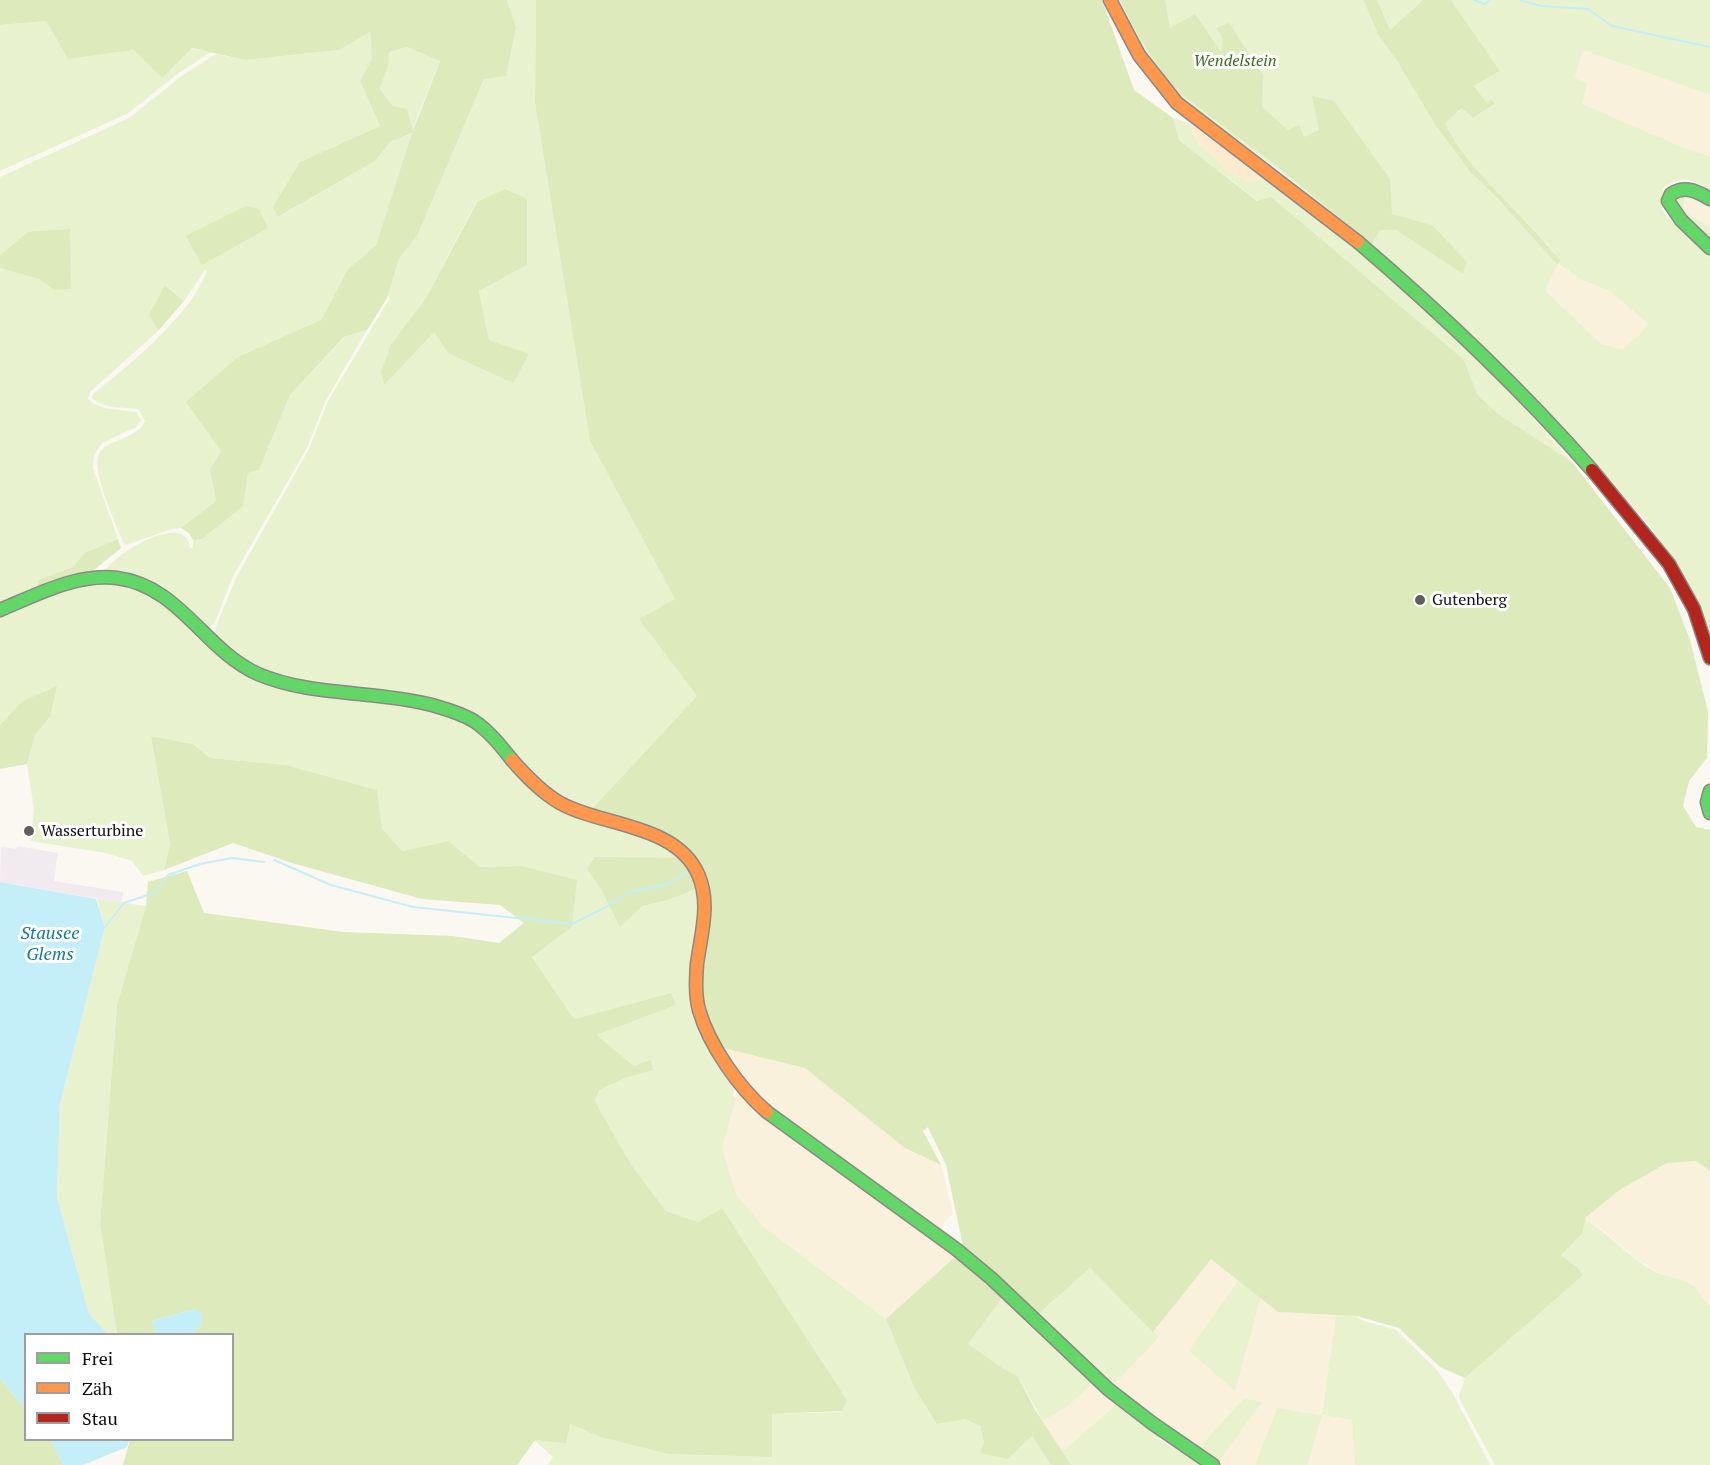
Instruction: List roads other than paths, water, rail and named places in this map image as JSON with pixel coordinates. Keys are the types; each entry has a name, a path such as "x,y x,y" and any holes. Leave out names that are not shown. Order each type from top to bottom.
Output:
{"street":[{"path":"1110,0 1141,59 1159,85 1177,103 1356,240 1396,274 1468,340 1569,444 1616,497 1669,564 1694,609 1710,658"},
{"path":"1710,199 1690,189 1682,188 1671,194 1668,201 1676,216 1701,237 1710,248"},
{"path":"0,610 73,580 97,577 132,580 158,590 178,605 233,659 253,672 279,681 418,700 455,712 480,726 524,776 561,804 651,835 674,846 694,864 701,879 704,895 704,919 696,971 697,1004 719,1049 747,1093 779,1121 864,1185 956,1249 1113,1394 1213,1465"},
{"path":"1710,791 1706,806 1710,813"}],"water":[{"name":"Stausee Glems","path":"0,882 96,899 105,927 60,1104 57,1197 89,1314 107,1333 24,1333 24,1408 0,1378"},
{"path":"195,1309 203,1315 201,1326 193,1333 156,1333 152,1321"},
{"path":"51,1441 129,1441 127,1447 83,1465 63,1465"}],"waterway":[{"path":"1474,0 1485,4 1490,0"},
{"path":"1520,0 1540,6 1588,9 1612,26 1710,47"},
{"path":"105,927 124,903 154,893 168,875 200,864 232,858 264,862"},
{"path":"274,860 331,885 413,907 572,924 630,892 665,885 687,873"}],"place":[{"name":"Gutenberg","path":"1420,600"},
{"name":"Wasserturbine","path":"29,831"}],"park label":[{"name":"Wendelstein","path":"1235,61"}]}
